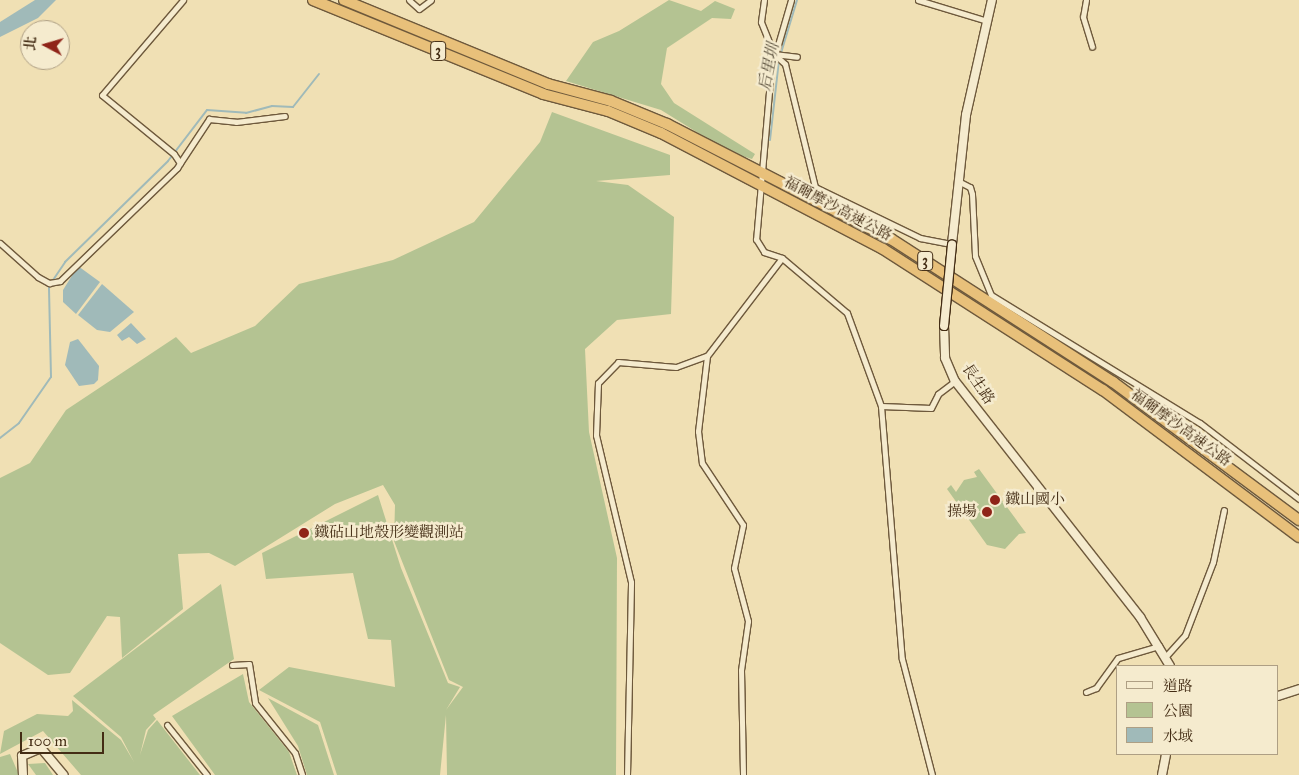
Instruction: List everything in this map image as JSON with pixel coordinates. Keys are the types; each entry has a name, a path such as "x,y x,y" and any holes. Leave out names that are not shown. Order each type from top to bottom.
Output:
{"highway":[{"name":"福爾摩沙高速公路","path":"313,0 544,94 608,112 660,133 883,249 1103,390 1299,537"},
{"name":"福爾摩沙高速公路","path":"344,0 548,84 612,101 666,124 891,239 1113,382 1299,520"}],"street":[{"path":"180,163 102,94 184,0"},
{"path":"409,0 419,8 432,0"},
{"path":"764,0 761,22 774,54 785,64 815,187 920,238 952,244"},
{"path":"791,0 774,54 762,149 756,239 764,252 782,258 847,313 881,406 902,659 932,775"},
{"path":"918,0 987,21"},
{"name":"長生路","path":"992,0 958,180 944,326 945,358 955,381 1166,655 1170,665"},
{"path":"1086,0 1083,17 1092,47"},
{"path":"774,54 797,57"},
{"path":"0,242 38,277 49,283 60,281 180,163 209,119 236,122 285,116"},
{"path":"958,180 970,187 975,256 991,295 1200,423 1299,499"},
{"path":"743,775 741,670 748,620 734,568 743,525 705,469 700,453 698,432 707,356 782,258"},
{"path":"627,775 631,582 596,435 598,382 618,362 676,366 707,356"},
{"path":"881,406 931,408 938,394 955,381"},
{"path":"1166,655 1185,635 1213,562 1224,510"},
{"path":"1086,692 1096,688 1118,658 1159,646"},
{"path":"232,665 249,664 255,703 295,753 302,775"},
{"path":"1279,696 1299,689"},
{"path":"167,725 207,775"},
{"path":"23,775 22,756 41,748 64,775"},
{"path":"1162,775 1166,755"}],"green space":[{"path":"669,0 701,11 715,1 735,9 731,19 712,18 667,48 661,84 674,103 755,154 752,159 729,152 661,110 566,81 593,42 619,31"},
{"path":"552,112 670,155 670,175 596,181 628,185 674,217 671,314 617,320 585,349 589,432 617,558 616,775 447,775 446,715 440,775 337,775 320,722 259,690 289,667 395,687 391,640 368,639 353,573 266,579 262,553 378,495 401,568 448,683 460,687 446,710 463,687 449,680 394,541 395,505 383,485 335,504 235,566 209,553 178,554 183,609 122,658 120,617 107,616 70,673 48,675 0,643 0,478 30,463 66,410 176,337 191,353 255,326 299,284 393,260 474,222 540,142"},
{"path":"979,469 1026,533 1019,534 1005,549 987,545 947,489 951,485 956,492 964,480 977,477 974,472"},
{"path":"221,584 234,659 153,715 156,719 146,730 140,755 148,730 157,720 200,775 81,775 43,731 0,754 4,731 37,714 68,716 73,711 72,700 121,740 134,762 121,737 73,696"},
{"path":"243,674 249,702 289,752 297,775 215,775 172,716"},
{"path":"268,698 318,725 334,775 307,775 298,746"},
{"path":"10,754 19,775 0,775 0,757"},
{"path":"45,763 53,775 36,775 28,764"}],"water":[{"path":"35,0 56,0 38,18 34,20 20,20 20,27 0,37 0,22"},
{"path":"78,266 100,282 76,314 63,302 63,290"},
{"path":"102,284 134,312 110,332 97,330 78,315"},
{"path":"131,323 146,339 137,344 129,337 122,341 117,335"},
{"path":"78,339 99,366 98,380 94,384 79,386 65,365 70,342"}],"waterway":[{"name":"后里圳","path":"781,53 797,0"},
{"name":"后里圳","path":"770,140 779,60"},
{"path":"0,438 19,423 51,377 49,286 65,262 168,161 207,110 246,113 272,106 293,107 319,74"}],"place":[{"name":"鐵山國小","path":"995,500"},
{"name":"操場","path":"987,512"},
{"name":"鐵砧山地殼形變觀測站","path":"304,533"}]}
